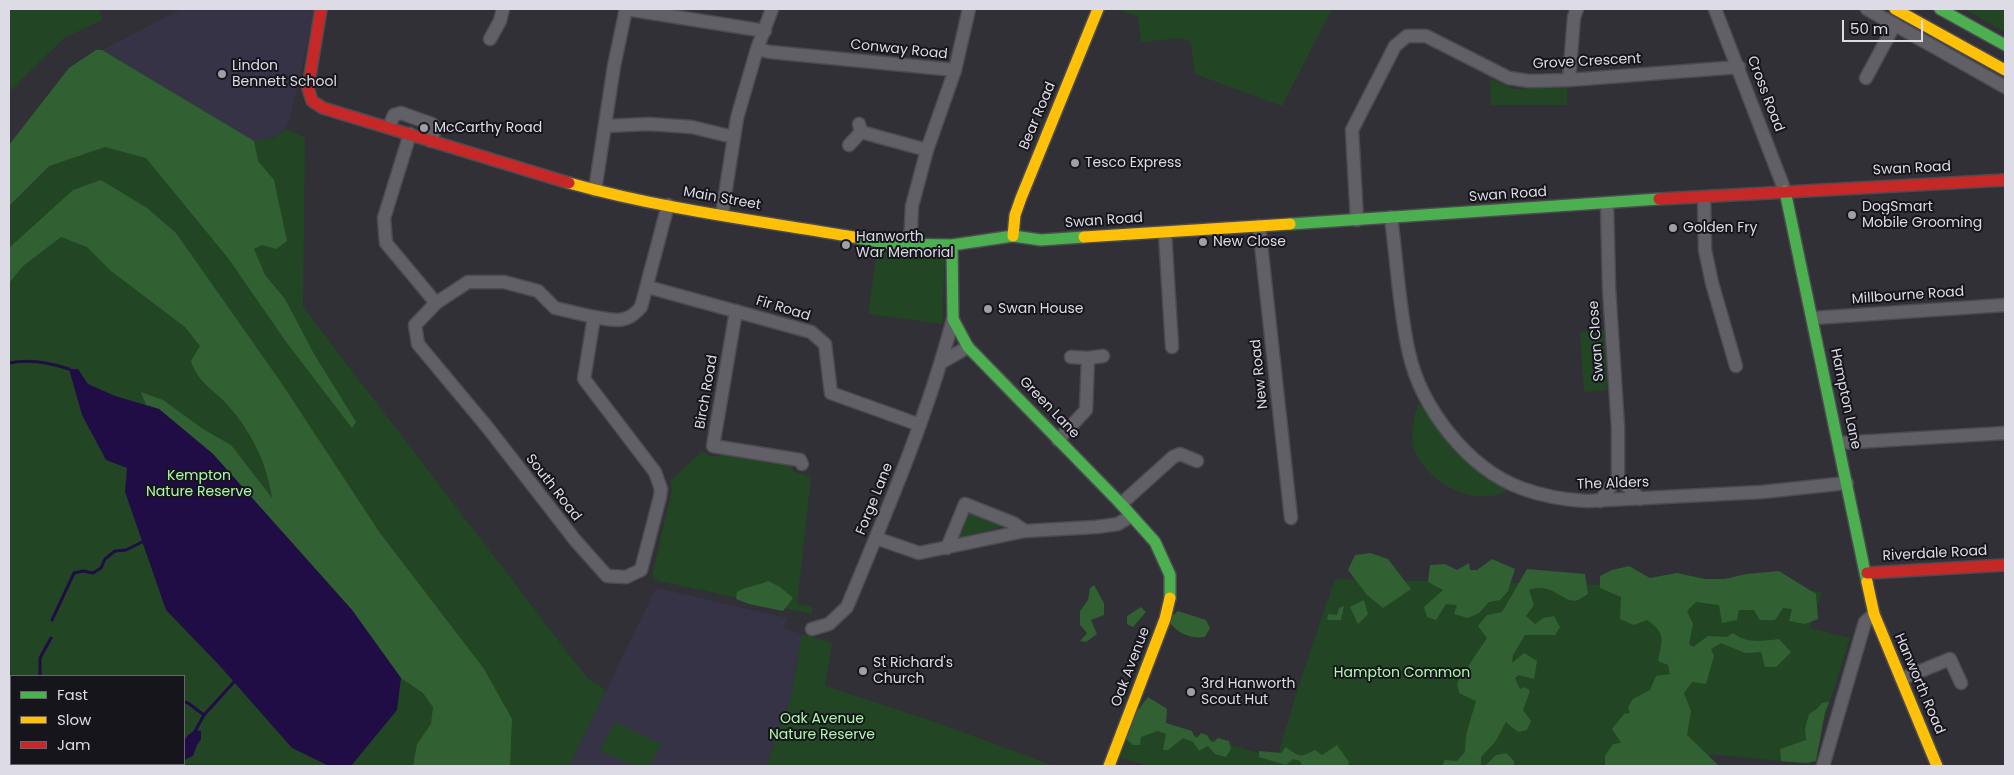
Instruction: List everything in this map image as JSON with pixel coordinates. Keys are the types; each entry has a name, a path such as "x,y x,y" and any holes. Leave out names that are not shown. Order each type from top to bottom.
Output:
{"main road":[{"name":"Main Street","path":"321,9 308,88 312,101 323,108 595,190 668,205 882,243 952,245 1013,236"},
{"name":"Bear Road","path":"1013,236 1015,214 1098,9"},
{"path":"1895,9 2005,70"},
{"path":"1940,9 2005,45"},
{"name":"Swan Road","path":"1013,236 1042,240 1704,198 1785,191 2005,180"},
{"name":"Hampton Lane","path":"1785,191 1867,573 1874,614"},
{"name":"Green Lane","path":"952,245 953,319 968,347 1121,504 1155,542 1170,575"},
{"name":"Riverdale Road","path":"1867,573 2005,565"},
{"name":"Oak Avenue","path":"1109,766 1165,619 1170,596 1170,575"},
{"name":"Hanworth Road","path":"1874,614 1937,766"}],"street":[{"path":"490,39 500,22 503,9"},
{"path":"595,190 614,66 626,9 765,31"},
{"path":"722,214 733,137 757,49 772,9"},
{"path":"954,70 968,9"},
{"path":"1569,80 1576,9"},
{"name":"Cross Road","path":"1715,9 1739,67 1785,191"},
{"path":"1867,9 2005,87"},
{"path":"1866,78 1895,24"},
{"name":"Grove Crescent","path":"1357,220 1352,130 1396,46 1407,36 1426,36 1509,78 1529,81 1569,80 1739,67"},
{"name":"Conway Road","path":"757,49 770,52 954,70 927,150 912,206 910,245"},
{"path":"389,127 394,115 401,113 432,124 435,129 431,141"},
{"path":"605,126 649,124 692,127 733,137"},
{"path":"849,145 860,128 927,150"},
{"path":"410,134 384,218 386,243 436,303"},
{"path":"1704,198 1705,250 1712,283 1736,366"},
{"name":"Swan Close","path":"1607,204 1608,288 1618,428 1618,477"},
{"name":"South Road","path":"594,317 584,379 655,472 661,489 641,570 626,577 607,576 575,540 488,428 418,344 415,325 436,303 468,282 504,282 538,291 555,308 594,317 622,321 634,316 641,307 648,287 668,205"},
{"name":"The Alders","path":"1391,217 1409,354 1423,393 1439,420 1463,450 1484,468 1520,488 1566,500 1640,499 1762,492 1847,484"},
{"name":"New Road","path":"1259,226 1291,518"},
{"path":"1165,233 1172,347"},
{"name":"Fir Road","path":"648,287 811,332 825,344 831,393 920,425"},
{"name":"Millbourne Road","path":"1813,318 2005,305"},
{"name":"Birch Road","path":"736,310 713,446 800,460 802,464"},
{"name":"Forge Lane","path":"812,629 829,624 847,607 920,425 942,362 953,319"},
{"path":"942,362 968,347"},
{"path":"1071,357 1088,358 1103,356"},
{"path":"1058,440 1086,410 1088,358"},
{"path":"1839,443 2005,433"},
{"path":"1121,504 1173,457 1180,454 1197,462"},
{"path":"1600,500 1618,477 1640,499"},
{"path":"947,548 965,504 1013,523 1026,531"},
{"path":"876,538 919,553 1026,531 1118,524 1131,516"},
{"path":"1823,766 1865,622 1874,614"},
{"path":"1901,680 1950,659 1961,683"}],"shaded area":[{"name":"Lindon Bennett School","path":"182,9 315,9 290,118 286,129 281,134 265,140 254,141 102,50"},
{"path":"69,369 78,369 88,384 115,396 159,409 213,454 352,610 401,678 397,710 351,766 329,766 292,748 218,664 166,610 125,492 127,468 106,460 82,415"},
{"path":"656,588 787,618 784,629 802,634 791,697 766,766 569,766"},
{"path":"196,730 201,731 201,739 193,756 185,760 185,739"}],"green space":[{"path":"9,9 99,9 102,20 64,38 9,92"},
{"path":"1117,9 1332,9 1282,106 1195,74 1191,42 1181,38 1141,42 1138,17"},
{"path":"1964,9 2000,9 2005,12 2005,32"},
{"name":"Kempton Nature Reserve","path":"96,50 102,50 254,141 274,138 286,129 305,137 303,307 587,678 606,690 569,766 9,766 9,145 69,68"},
{"path":"96,50 102,50 254,141 258,161 274,180 287,241 276,249 262,245 254,249 265,275 285,299 314,354 356,422 352,428 287,343 228,258 146,158 105,147 49,166 9,206 9,145 69,68"},
{"path":"1490,79 1515,89 1567,87 1567,105 1491,105"},
{"path":"101,180 147,208 176,233 280,381 380,533 484,669 512,719 510,766 413,766 417,744 431,724 433,707 423,693 401,678 352,610 213,454 159,409 146,405 141,392 163,400 203,429 231,445 272,498 262,459 250,435 234,412 197,374 191,361 200,346 185,327 111,271 87,247 61,237 23,266 9,283 9,248 73,190"},
{"path":"877,252 945,254 942,324 868,314"},
{"path":"1604,331 1607,390 1584,392 1580,332"},
{"path":"1418,403 1462,457 1511,489 1498,495 1470,495 1456,491 1432,475 1422,464 1413,446 1413,428"},
{"path":"702,451 713,456 719,456 725,452 789,462 794,472 811,477 797,604 813,607 811,614 656,580 652,576 672,489 670,481"},
{"path":"970,511 1000,523 1000,528 959,537 963,517"},
{"path":"1370,553 1388,559 1411,589 1383,608 1367,595 1348,570 1355,555"},
{"path":"1492,559 1515,569 1508,591 1500,600 1489,602 1479,613 1468,618 1454,614 1457,605 1446,604 1436,620 1427,617 1424,607 1443,590 1428,582 1430,565 1445,564 1457,570 1469,563 1470,570 1477,570"},
{"path":"1629,566 1650,578 1677,573 1705,579 1725,579 1746,574 1779,571 1816,594 1818,619 1805,624 1789,621 1792,609 1783,608 1775,620 1760,620 1754,610 1739,610 1737,620 1722,623 1719,605 1696,602 1687,611 1693,624 1689,644 1693,647 1708,636 1727,637 1733,633 1749,640 1779,639 1791,652 1776,667 1765,667 1761,652 1745,653 1721,643 1711,649 1714,656 1706,684 1692,682 1684,693 1691,711 1687,735 1717,766 1605,766 1605,756 1613,744 1621,743 1612,729 1624,714 1630,713 1628,707 1633,699 1650,690 1656,676 1670,674 1668,665 1658,661 1662,638 1658,629 1647,620 1634,625 1620,619 1621,597 1600,588 1600,576 1612,570"},
{"path":"1527,569 1585,574 1588,594 1573,601 1545,588 1529,590 1534,605 1526,616 1535,624 1543,618 1554,616 1560,627 1555,635 1525,635 1513,655 1512,663 1524,653 1537,661 1534,679 1519,675 1515,678 1520,689 1525,687 1530,691 1523,710 1531,721 1527,730 1518,732 1506,722 1495,742 1481,757 1481,766 1442,766 1445,760 1457,761 1465,752 1466,735 1476,701 1459,693 1457,683 1487,638 1478,626 1487,615 1502,612"},
{"name":"Hampton Common","path":"1335,579 1789,589 1822,592 1810,628 1850,638 1810,764 1710,754 1708,766 1150,766 1120,758 1136,718 1277,758 1298,688"},
{"path":"768,581 780,587 793,598 783,611 749,604 736,599 737,592"},
{"path":"1094,585 1104,603 1104,615 1091,620 1097,634 1086,642 1080,641 1087,633 1080,625 1080,611 1088,600 1090,588"},
{"path":"1364,600 1368,614 1358,624 1350,607"},
{"path":"1344,606 1341,620 1327,620 1328,614 1337,615 1339,608"},
{"path":"1141,607 1146,612 1133,627 1127,624 1127,616"},
{"path":"1178,611 1206,620 1210,628 1205,637 1190,636 1181,633 1174,627 1170,623 1171,617"},
{"name":"Oak Avenue Nature Reserve","path":"802,634 832,643 825,686 938,723 1054,766 766,766 791,697"},
{"path":"9,690 10,765 34,766 9,766"},
{"path":"1148,697 1167,709 1166,723 1192,731 1197,738 1201,733 1207,735 1211,742 1218,738 1229,741 1231,749 1226,757 1215,754 1208,746 1199,751 1193,742 1183,738 1168,750 1163,750 1166,734 1158,731 1141,737 1140,745 1133,745 1125,738 1134,715"},
{"path":"1829,702 1825,712 1816,761 1806,763 1781,761 1780,749 1806,740 1805,729 1809,714 1822,703"},
{"path":"615,722 661,744 650,766 634,766 600,751"},
{"path":"1337,745 1349,762 1348,766 1302,766 1300,761 1293,759 1286,765 1259,757 1259,751 1281,753 1286,747 1300,755 1315,750 1322,755"},
{"path":"1506,753 1514,761 1514,766 1485,766 1496,755"}],"waterway":[{"path":"9,363 39,362 69,369"},
{"path":"52,620 74,573 83,571 93,573 101,568 105,559 115,551 126,550 142,542"},
{"path":"40,675 40,658 51,638"},
{"path":"194,733 204,715 234,682"},
{"path":"185,702 204,715"}],"traffic: fast":[{"path":"1940,9 2005,45"},
{"path":"1785,191 1867,582"},
{"path":"1290,224 1659,199"},
{"path":"853,237 891,244 952,245 1013,236 1041,240 1084,237"},
{"path":"952,245 953,319 968,347 1121,504 1155,542 1170,575 1170,598"}],"traffic: slow":[{"path":"1013,236 1015,215 1021,198 1098,9"},
{"path":"1895,9 2005,70"},
{"path":"569,183 675,207 853,237"},
{"path":"1084,237 1290,224"},
{"path":"1867,582 1874,614 1937,766"},
{"path":"1109,766 1165,619 1170,598"}],"traffic: jam":[{"path":"321,9 308,88 312,101 323,108 569,183"},
{"path":"1659,199 2005,180"},
{"path":"1867,573 2005,565"}],"place":[{"name":"Lindon Bennett School","path":"222,74"},
{"name":"McCarthy Road","path":"424,128"},
{"name":"Tesco Express","path":"1075,163"},
{"name":"DogSmart Mobile Grooming","path":"1852,215"},
{"name":"Golden Fry","path":"1673,228"},
{"name":"New Close","path":"1203,242"},
{"name":"Hanworth War Memorial","path":"846,245"},
{"name":"Swan House","path":"988,309"},
{"name":"St Richard's Church","path":"863,671"},
{"name":"3rd Hanworth Scout Hut","path":"1191,692"}]}
